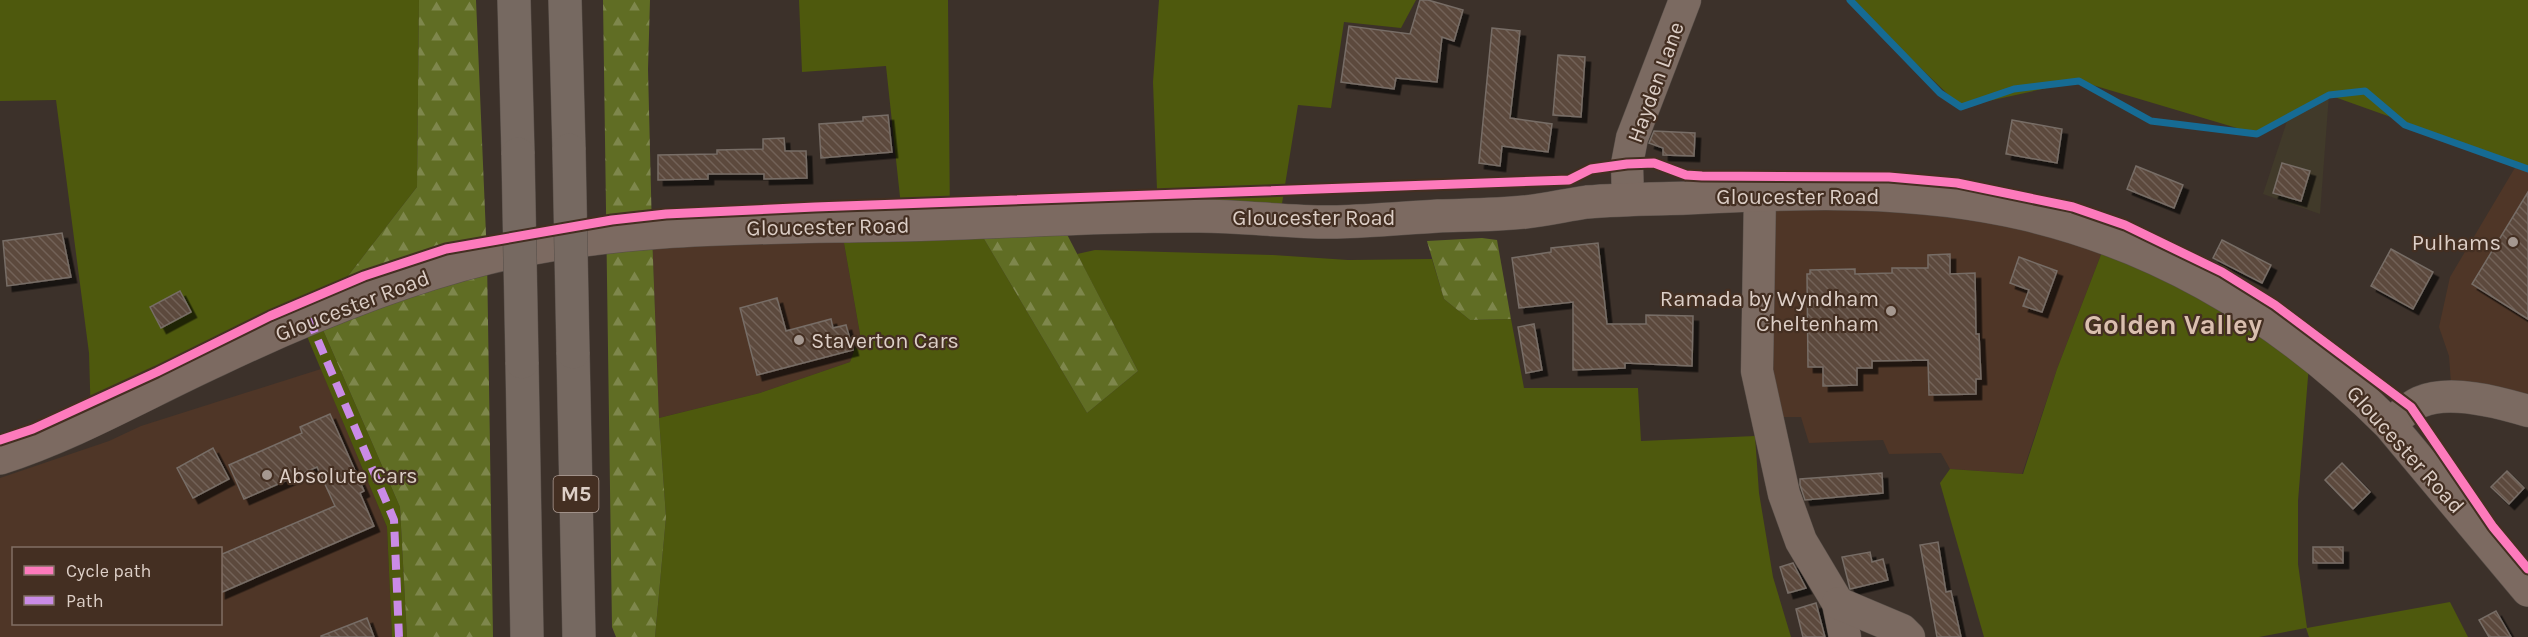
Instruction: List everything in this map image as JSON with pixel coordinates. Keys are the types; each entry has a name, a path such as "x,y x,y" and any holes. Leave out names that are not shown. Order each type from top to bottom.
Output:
{"highway":[{"name":"M5","path":"514,0 527,637"},
{"name":"M5","path":"565,0 579,637"}],"main road":[{"name":"Gloucester Road","path":"0,458 78,427 280,331 366,297 487,258 548,246 690,229 1205,216 1279,222 1336,222 1492,215 1587,202 1760,194 1888,195 1956,201 2029,215 2107,239 2178,269 2268,321 2338,375 2389,424 2528,590"}],"street":[{"name":"Hayden Lane","path":"1628,200 1627,164 1632,138 1685,0"},
{"path":"1760,194 1757,371 1784,494 1801,541 1838,603 1845,637"},
{"path":"2389,424 2416,404 2437,399 2481,400 2528,411"},
{"path":"1838,603 1902,630 1909,637"}],"shaded area":[{"path":"2329,95 2320,214 2263,194 2288,118"},
{"path":"2516,166 2528,169 2528,411 2452,397 2449,356 2439,327 2450,277"},
{"path":"1760,194 1888,195 2107,239 2057,369 2022,474 1950,469 1941,453 1889,454 1883,440 1809,443 1801,417 1768,417"},
{"path":"841,226 860,334 850,362 760,393 659,418 652,232"},
{"path":"321,369 387,527 392,637 0,637 0,478 109,441 141,426"}],"green space":[{"path":"0,0 419,0 417,187 317,316 400,507 407,637 392,637 387,527 301,322 91,421 89,353 56,100 0,101"},
{"path":"419,0 476,0 487,258 493,637 407,637 400,507 317,316 417,187"},
{"path":"603,0 650,0 648,69 652,232 659,418 666,517 655,637 616,637 612,627"},
{"path":"799,0 948,0 950,223 974,222 1087,413 1138,371 1077,254 1095,250 1273,255 1348,260 1432,259 1444,299 1470,320 1511,319 1524,388 1638,388 1641,441 1755,436 1759,493 1773,577 1791,637 655,637 666,517 659,418 760,393 850,362 860,334 841,226 903,225 886,66 802,72"},
{"path":"1159,0 1416,0 1401,28 1344,22 1331,108 1298,105 1279,222 1158,217 1153,82"},
{"path":"1850,0 2528,0 2528,166 2329,95 2257,134 2079,81 1961,107"},
{"path":"1059,219 1138,371 1087,413 974,222"},
{"path":"1482,238 1497,240 1511,319 1470,320 1444,299 1427,241"},
{"path":"2107,239 2310,352 2298,501 2298,564 2307,628 2450,602 2468,637 2309,637 2306,628 2259,637 1984,637 1940,483 1950,469 2023,474 2057,369"}],"building":[{"path":"1420,0 1428,0 1463,10 1454,41 1442,37 1437,82 1396,78 1394,89 1341,82 1349,26 1410,34"},
{"path":"1492,28 1520,31 1510,118 1552,124 1548,152 1502,146 1500,166 1479,163"},
{"path":"1558,55 1585,57 1581,117 1553,115"},
{"path":"888,115 892,152 821,158 819,124 863,121 863,117"},
{"path":"2012,120 2062,129 2057,163 2006,154"},
{"path":"1654,131 1695,133 1694,156 1663,155 1663,148 1649,143"},
{"path":"784,138 785,151 806,151 807,178 764,179 764,174 708,174 708,179 658,180 658,155 717,154 717,150 763,149 763,139"},
{"path":"2282,163 2310,171 2301,201 2273,193"},
{"path":"2136,166 2183,185 2174,208 2127,189"},
{"name":"Pulhams","path":"2528,192 2528,319 2472,284"},
{"path":"62,233 71,277 7,286 3,241"},
{"path":"2222,240 2271,265 2262,283 2213,258"},
{"path":"1598,243 1607,324 1646,324 1646,315 1693,316 1692,366 1625,363 1625,368 1573,370 1573,302 1519,308 1512,258 1551,252 1551,248"},
{"path":"2391,249 2433,272 2413,309 2371,286"},
{"name":"Ramada by Wyndham Cheltenham","path":"1950,254 1950,274 1975,273 1976,334 1979,334 1981,379 1976,379 1976,394 1929,395 1928,360 1872,361 1872,368 1857,368 1857,385 1823,386 1823,367 1808,367 1807,274 1810,274 1810,270 1855,269 1855,274 1892,273 1892,268 1928,268 1928,255"},
{"path":"2019,257 2057,271 2042,312 2023,306 2029,290 2010,283"},
{"path":"180,291 191,312 161,328 150,307"},
{"name":"Staverton Cars","path":"777,298 786,331 831,319 833,328 846,325 853,350 757,375 740,308"},
{"path":"1534,324 1542,370 1526,373 1518,327"},
{"path":"330,414 364,491 360,493 374,526 222,592 222,554 335,506 317,467 244,499 229,465 302,433 300,427"},
{"path":"213,448 229,479 193,498 177,468"},
{"path":"2342,463 2370,492 2353,509 2325,480"},
{"path":"2507,471 2524,488 2509,504 2491,487"},
{"path":"1882,473 1883,493 1805,500 1800,485 1800,479"},
{"path":"1938,542 1946,592 1951,591 1961,637 1937,637 1920,545"},
{"path":"2313,547 2343,547 2343,563 2313,563"},
{"path":"1870,552 1872,562 1883,559 1888,580 1850,589 1842,557"},
{"path":"1793,563 1806,588 1788,593 1780,567"},
{"path":"1816,603 1825,637 1803,637 1796,609"},
{"path":"2496,611 2511,637 2489,637 2479,620"},
{"path":"367,618 374,637 321,637 321,636"}],"waterway":[{"path":"1850,0 1940,93 1961,107 2014,89 2079,81 2151,121 2257,134 2329,95 2365,91 2405,125 2528,169"}],"marked path":[{"path":"309,319 394,520 399,637"}],"cycle path":[{"path":"0,440 33,429 157,372 270,316 364,276 446,249 612,220 666,214 815,207 1569,180 1591,169 1654,163 1686,175 1889,177 1957,183 2073,207 2125,225 2222,272 2275,305 2411,407 2493,527 2528,569"}],"place":[{"name":"Pulhams","path":"2513,242"},
{"name":"Ramada by Wyndham Cheltenham","path":"1891,311"},
{"name":"Staverton Cars","path":"799,340"},
{"name":"Absolute Cars","path":"267,475"}],"district":[{"name":"Golden Valley","path":"2173,324"}]}
